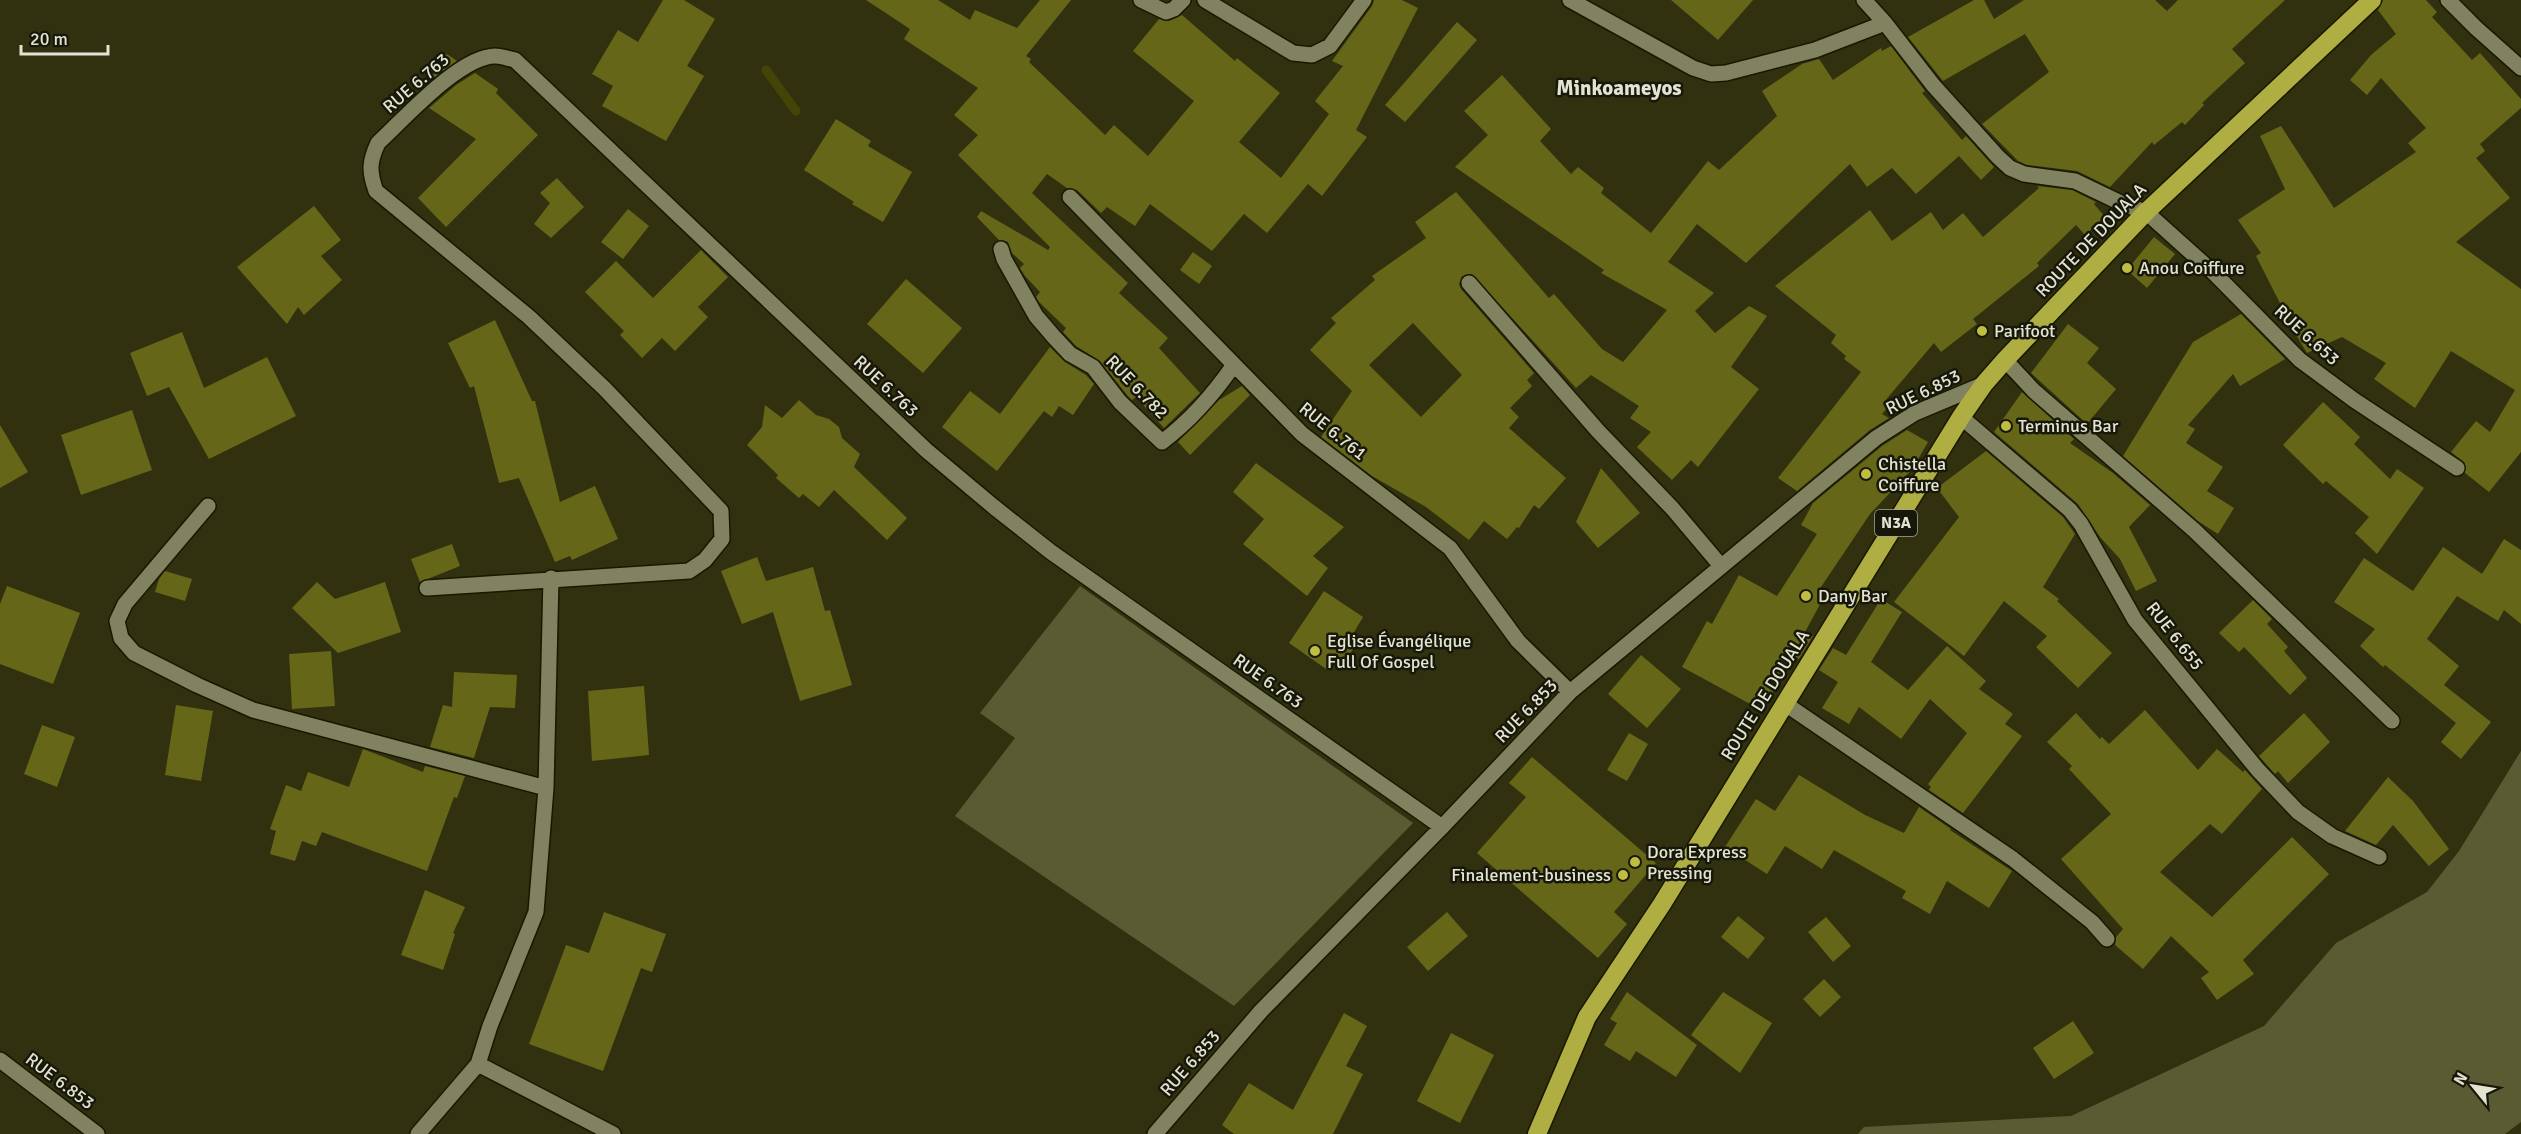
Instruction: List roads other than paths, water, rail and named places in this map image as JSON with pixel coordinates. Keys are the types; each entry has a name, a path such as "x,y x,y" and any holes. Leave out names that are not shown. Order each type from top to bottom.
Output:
{"highway":[{"name":"ROUTE DE DOUALA","path":"1536,1134 1587,1017 1662,904 1961,417 1984,384 2146,212 2366,2"}],"street":[{"path":"1141,0 1166,12 1174,9 1183,0"},
{"path":"1205,0 1293,53 1312,56 1330,46 1364,0"},
{"path":"1570,0 1693,68 1711,74 1726,73 1815,50 1886,23"},
{"path":"1864,0 1886,23 1933,86 2010,168 2024,174 2075,181 2123,204 2146,212"},
{"path":"2448,0 2475,28 2521,68"},
{"name":"RUE 6.763","path":"551,579 689,571 705,561 722,539 721,511 605,389 529,317 376,191 370,173 371,157 378,143 458,70 477,60 496,56 514,60 926,450 994,507 1052,552 1442,827"},
{"name":"RUE 6.761","path":"1070,198 1233,366 1314,444 1450,548 1518,641 1570,692"},
{"name":"RUE 6.653","path":"2146,212 2215,274 2300,360 2354,400 2457,468"},
{"name":"RUE 6.782","path":"1001,249 1004,260 1036,316 1070,354 1093,367 1120,402 1162,441 1179,429 1215,393 1233,366"},
{"path":"1469,283 1590,423 1672,508 1721,566"},
{"path":"2005,360 2034,391 2194,530 2392,721"},
{"name":"RUE 6.853","path":"1155,1134 1261,1011 1442,827 1570,692 1876,438 1916,413 1984,384"},
{"name":"RUE 6.655","path":"1961,417 2070,510 2081,524 2135,620 2258,770 2298,812 2332,836 2379,857"},
{"path":"208,506 125,604 117,621 121,638 134,653 253,710 546,788"},
{"path":"418,1134 478,1064 490,1026 536,912 546,788 551,579 427,588"},
{"path":"1784,703 2013,859 2092,922 2107,939"},
{"name":"RUE 6.853","path":"0,1060 97,1134"},
{"path":"478,1064 613,1134"}],"waterway":[{"path":"766,70 796,111"}],"place":[{"name":"Anou Coiffure","path":"2127,268"},
{"name":"Parifoot","path":"1982,331"},
{"name":"Terminus Bar","path":"2006,426"},
{"name":"Chistella Coiffure","path":"1866,474"},
{"name":"Dany Bar","path":"1806,596"},
{"name":"Eglise Évangélique Full Of Gospel","path":"1315,651"},
{"name":"Dora Express Pressing","path":"1635,862"},
{"name":"Finalement-business","path":"1623,875"}],"district":[{"name":"Minkoameyos","path":"1619,88"}]}
